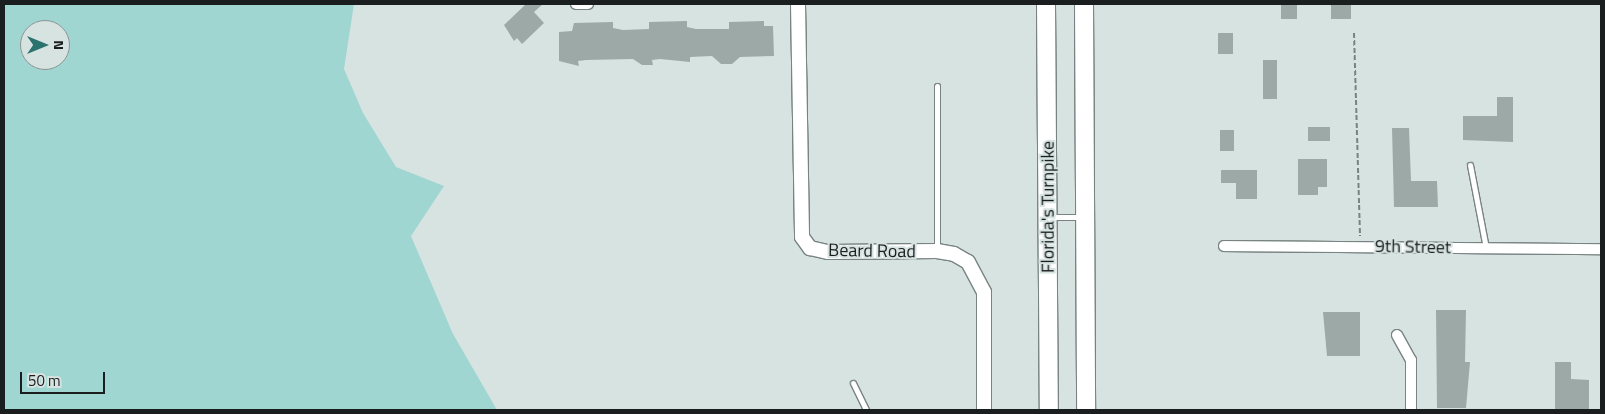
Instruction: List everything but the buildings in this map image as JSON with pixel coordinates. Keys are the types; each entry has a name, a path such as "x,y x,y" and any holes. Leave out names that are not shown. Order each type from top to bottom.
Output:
{"highway":[{"name":"Florida's Turnpike","path":"1046,4 1049,410"},
{"name":"Florida's Turnpike","path":"1084,4 1086,410"}],"street":[{"path":"576,4 588,4"},
{"name":"Beard Road","path":"798,4 802,237 810,248 828,252 937,251 968,262 984,292 984,410"},
{"name":"9th Street","path":"1224,246 1601,249"},
{"path":"1397,335 1411,360 1411,410"}],"lane":[{"path":"937,86 937,251"},
{"path":"1470,165 1486,248"},
{"path":"1048,217 1084,217"},
{"path":"853,383 866,410"}],"path":[{"path":"1354,33 1360,246"}],"shaded area":[{"path":"4,4 354,4 344,69 363,113 396,167 444,186 411,236 453,334 497,410 4,410"}]}
